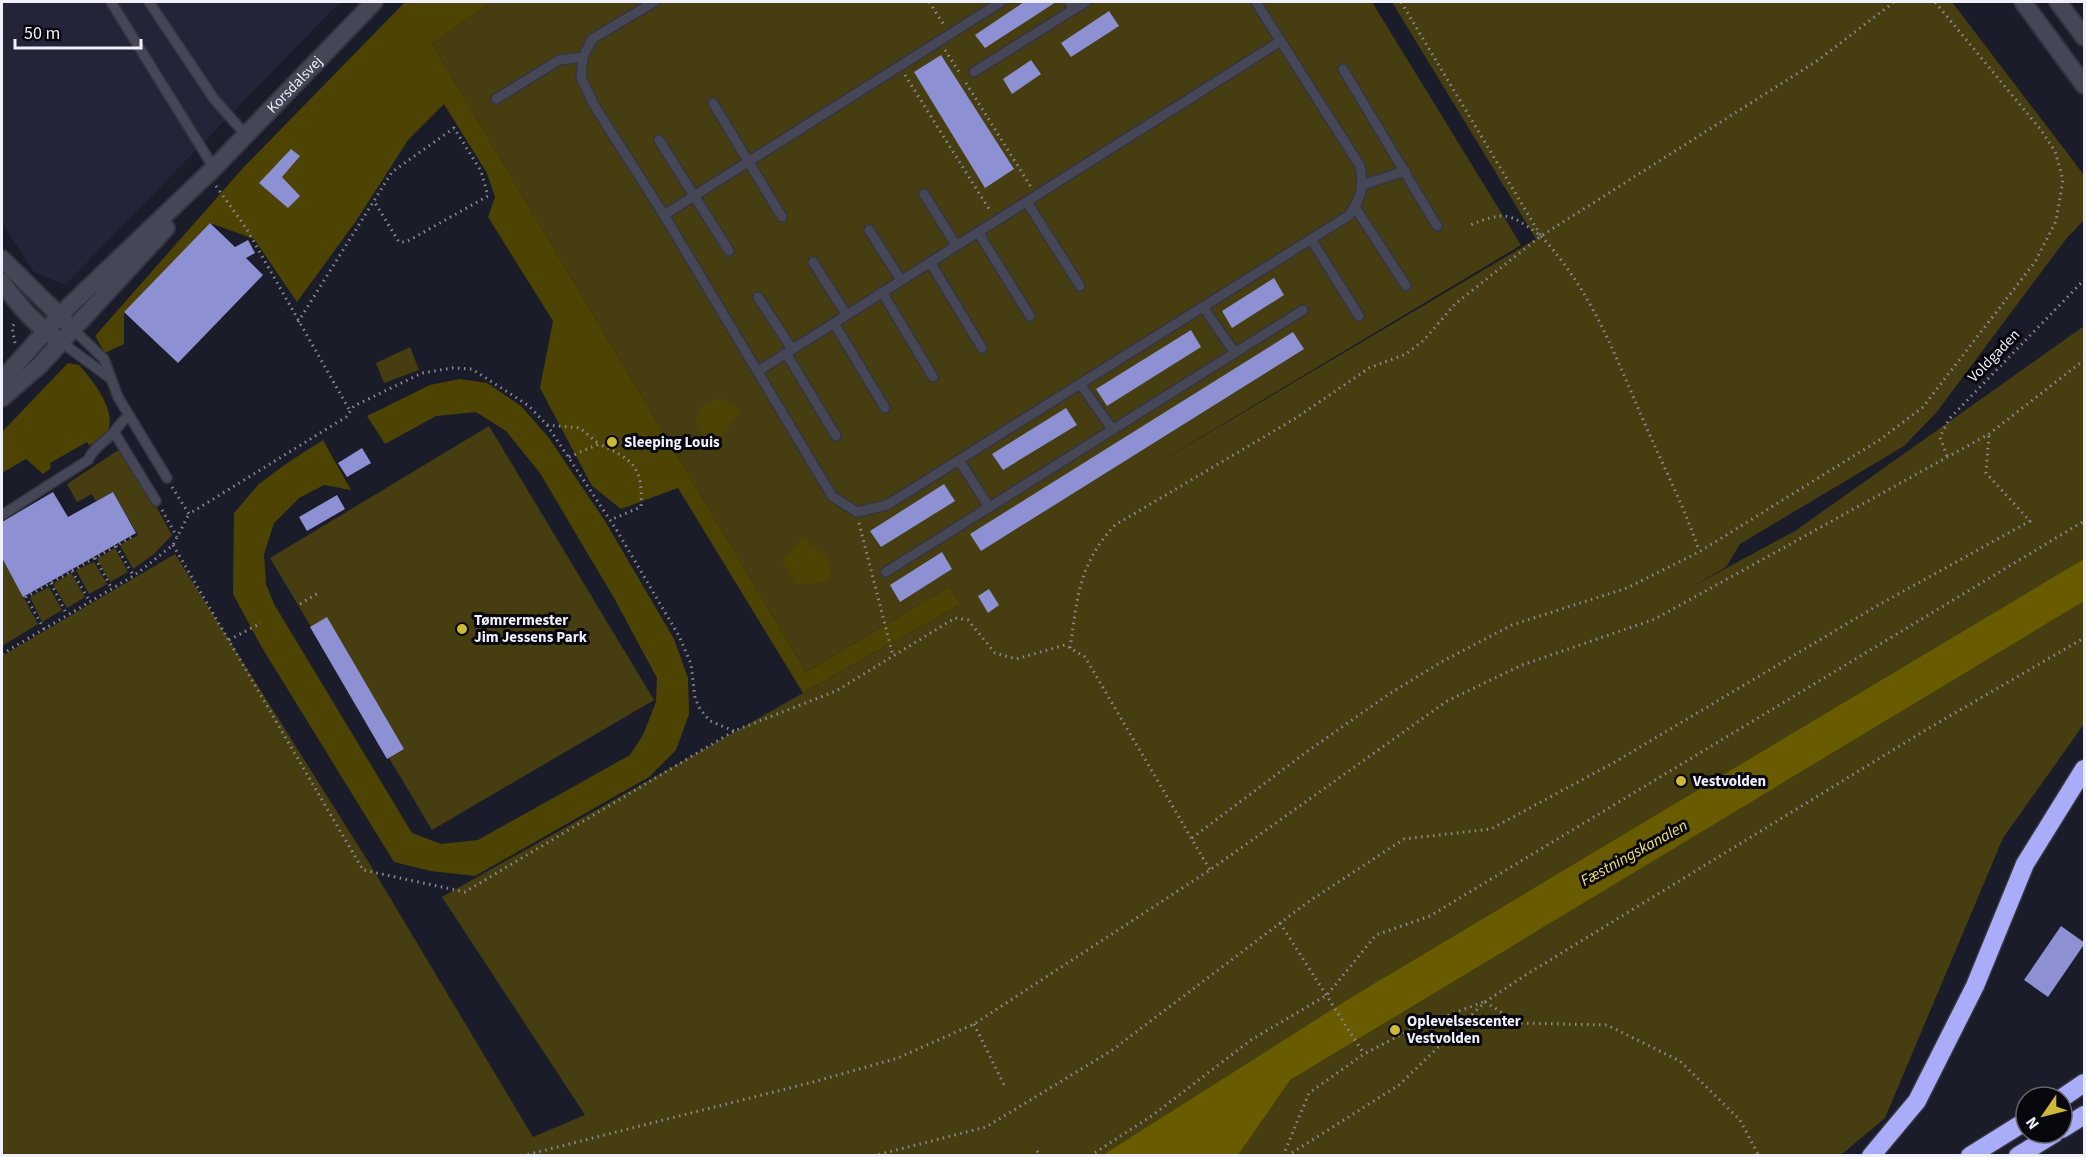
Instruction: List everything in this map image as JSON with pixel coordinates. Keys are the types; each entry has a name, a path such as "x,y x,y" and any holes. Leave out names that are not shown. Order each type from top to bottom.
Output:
{"highway":[{"path":"1871,1155 1917,1101 1975,986 2025,864 2085,769"},
{"path":"1970,1155 2014,1128"},
{"path":"2018,1155 2035,1145"}],"street":[{"name":"Korsdalsvej","path":"2,380 44,331 211,172 374,2"},
{"path":"2023,2 2085,85"},
{"path":"2058,2 2085,38"},
{"name":"Korsdalsvej","path":"2,398 28,377 61,342 180,212 211,172"},
{"path":"2,259 31,290 61,314 73,329"},
{"path":"2,282 17,304 44,331 61,342"}],"lane":[{"path":"111,2 211,172"},
{"path":"149,2 214,99 246,135"},
{"path":"654,2 592,39 583,57 581,77 594,105 664,215 832,496 857,512 887,505 1348,216 1362,197 1360,166 1256,2"},
{"path":"664,215 1001,2"},
{"path":"974,72 1071,5 1086,2"},
{"path":"758,371 1281,41"},
{"path":"496,99 560,60 583,57"},
{"path":"1343,69 1437,226"},
{"path":"713,103 782,217"},
{"path":"659,140 729,251"},
{"path":"1363,185 1405,171"},
{"path":"924,194 956,245"},
{"path":"1027,202 1080,286"},
{"path":"1355,207 1406,286"},
{"path":"869,230 902,280"},
{"path":"978,232 1030,316"},
{"path":"1311,239 1359,316"},
{"path":"813,262 846,315"},
{"path":"930,262 982,348"},
{"path":"882,292 933,377"},
{"path":"758,297 836,436"},
{"path":"1203,307 1235,353"},
{"path":"886,572 1303,310"},
{"path":"834,322 885,408"},
{"path":"73,329 104,359 110,378 129,416 167,478"},
{"path":"61,342 110,378"},
{"path":"1080,384 1113,430"},
{"path":"2,515 88,460 93,449 114,432 118,422 129,416"},
{"path":"114,432 156,501"},
{"path":"958,460 989,507"}],"path":[{"path":"929,2 950,34"},
{"path":"1401,2 1541,236 1560,257 1600,319 1619,359 1699,552"},
{"path":"1070,648 1082,575 1097,544 1116,525 1296,418 1369,368 1406,354 1430,334 1455,304 1541,236 1817,61 1894,2"},
{"path":"1192,838 1333,733 1389,694 1443,661 1512,625 1628,588 1699,552 1881,439 1923,407 2035,262 2056,221 2063,180 2055,151 2041,130 1935,2"},
{"path":"939,41 1036,195"},
{"path":"899,66 996,220"},
{"path":"298,322 374,201 393,172 454,128 481,171 488,196 406,242 399,242 374,201"},
{"path":"211,172 246,228 350,411"},
{"path":"1468,226 1496,215 1518,219 1541,236"},
{"name":"Voldgaden","path":"1947,456 1940,437 1950,419 2085,280"},
{"path":"522,1155 874,1065 898,1058 974,1024 1210,870 1447,701 1522,665 1655,619 1989,434 2085,360"},
{"path":"2,654 134,576 173,545 189,514 346,417 354,406 422,373 452,368 472,369 530,406 547,425 610,520 680,636 691,664 694,698 700,709 710,721 734,731"},
{"path":"547,425 580,428 599,444 627,458 636,466 642,483 641,507 610,520"},
{"path":"873,1155 987,1127 1111,1051 1280,923 1404,839 1491,829 1615,762 1875,607 2030,521 1986,473 1989,434"},
{"path":"569,457 599,444"},
{"path":"167,478 189,514"},
{"path":"156,501 177,537"},
{"path":"857,512 893,656"},
{"path":"1090,1155 1153,1115 1251,1040 1327,995 1376,935 1430,916 2085,521"},
{"path":"44,629 26,597 135,535"},
{"path":"173,545 363,870 465,892 734,731 836,691 955,618 968,620 995,653 1016,659 1065,645 1085,657 1210,870"},
{"path":"116,546 134,576"},
{"path":"95,558 112,589"},
{"path":"72,571 90,602"},
{"path":"51,583 68,615"},
{"path":"300,604 318,593"},
{"path":"229,640 261,623"},
{"path":"1285,1155 1310,1093 1364,1054 1412,1029 1485,1002 1929,728 2085,638"},
{"path":"1280,923 1364,1054"},
{"path":"1285,1155 1400,1084 1485,1002"},
{"path":"1485,1002 1519,1023 1606,1025 1680,1061 1740,1120 1759,1155"},
{"path":"974,1024 1005,1087"},
{"path":"1037,1151 1040,1155"}],"shaded area":[{"path":"2,2 340,2 65,285 34,272 2,223"},
{"path":"405,2 491,2 432,44 806,672 949,587 961,604 803,693 678,488 621,509 592,486 540,388 553,321 488,217 495,197 487,173 444,104 408,140 356,221 297,302 254,239 210,223 124,312 124,344 105,353 95,336 243,168"},
{"path":"491,2 1372,2 1521,245 1136,476 1536,239 1392,2 1952,2 2084,175 2084,220 2066,239 1936,413 1904,446 1740,544 1726,567 1686,590 1795,531 2084,326 2084,724 2003,838 1885,1118 1841,1155 2,1155 2,656 175,554 371,866 533,1137 585,1115 442,897 961,604 949,587 806,672 432,44"},
{"path":"410,347 419,370 384,383 376,363"},
{"path":"68,363 79,365 95,384 107,408 110,419 108,430 102,438 89,445 87,442 50,463 51,468 43,474 26,459 2,473 2,432"},
{"path":"460,379 487,383 521,406 549,438 605,521 674,639 688,678 689,714 676,750 649,777 475,876 431,871 394,862 261,646 233,594 234,513 259,484 323,440 351,490 324,485 299,498 274,523 264,554 266,584 274,604 412,833 441,844 478,840 630,755 643,735 656,702 657,678 614,598 540,473 506,431 476,412 436,416 385,444 367,416 430,385"},
{"path":"720,398 741,411 720,438 704,438 696,422 700,408"},
{"name":"Tømrermester Jim Jessens Park","path":"489,426 654,700 432,830 270,558"},
{"path":"123,447 172,535 154,554 133,569 120,545 138,535 113,492 96,501 92,494 77,502 67,484"},
{"path":"803,538 826,556 832,573 824,582 796,585 782,560"},
{"path":"115,548 128,572 110,582 97,559"},
{"path":"2,558 38,624 2,646"},
{"path":"94,562 107,584 89,594 76,570"},
{"path":"71,573 85,597 67,608 53,584"},
{"path":"49,587 62,610 42,622 30,597"}],"water":[{"name":"Fæstningskanalen","path":"2084,559 2084,601 1290,1080 1238,1155 1103,1155 1347,1000"}],"building":[{"path":"1024,2 1056,2 985,48 975,35"},
{"path":"1109,11 1119,26 1071,57 1061,43"},
{"path":"941,55 1014,169 985,188 914,72"},
{"path":"1031,60 1041,74 1012,94 1003,79"},
{"path":"291,149 300,156 282,177 300,196 288,208 259,183"},
{"path":"210,223 235,247 248,240 255,253 246,258 263,275 178,363 124,312"},
{"path":"1274,278 1284,295 1232,328 1222,311"},
{"path":"1191,330 1201,347 1107,406 1096,389"},
{"path":"1293,332 1304,349 981,551 970,534"},
{"path":"1066,408 1077,425 1003,470 992,454"},
{"path":"362,448 371,463 347,477 338,463"},
{"path":"944,484 955,501 881,547 870,531"},
{"path":"53,492 68,517 113,492 136,533 23,597 2,558 2,522"},
{"path":"337,495 345,509 307,531 299,517"},
{"path":"942,552 952,569 900,602 890,585"},
{"path":"989,589 999,605 988,613 978,596"},
{"path":"327,617 404,749 387,759 310,627"},
{"path":"2061,926 2085,943 2048,997 2024,980"}],"place":[{"name":"Sleeping Louis","path":"612,442"},
{"name":"Tømrermester Jim Jessens Park","path":"462,629"},
{"name":"Vestvolden","path":"1681,781"},
{"name":"Oplevelsescenter Vestvolden","path":"1395,1030"}]}
